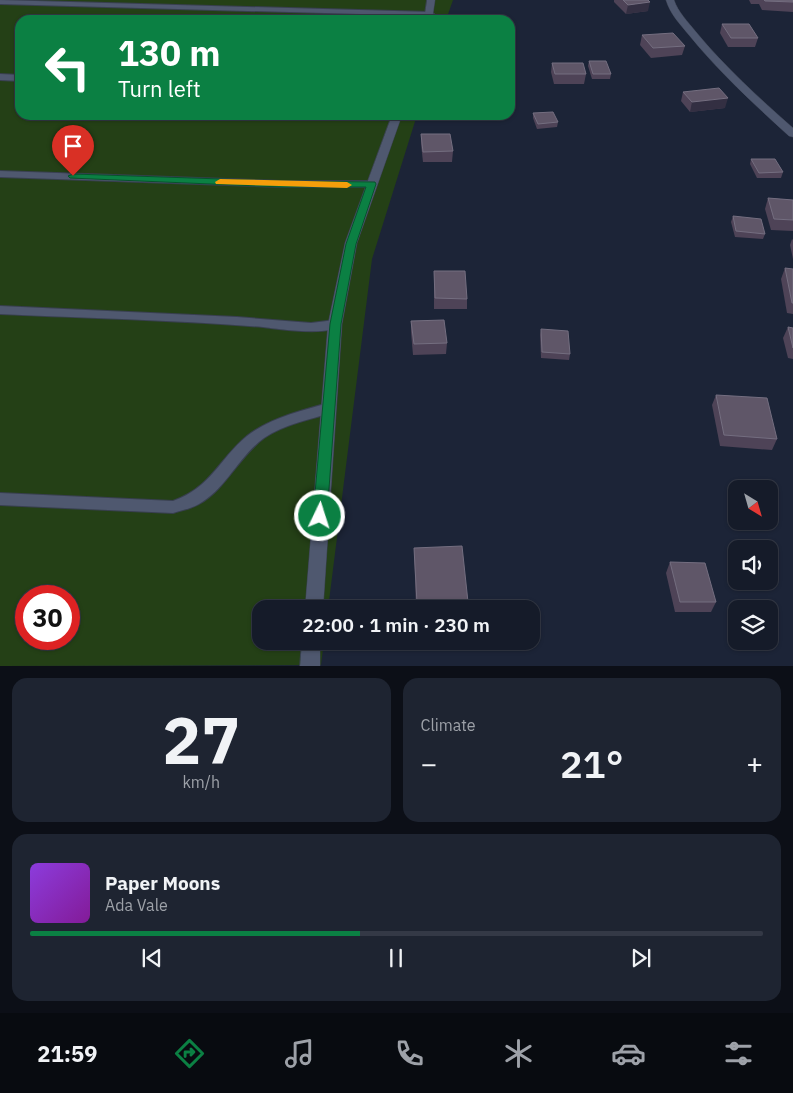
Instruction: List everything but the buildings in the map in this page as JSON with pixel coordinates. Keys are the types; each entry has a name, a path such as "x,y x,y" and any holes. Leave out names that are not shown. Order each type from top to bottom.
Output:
{"street":[{"path":"429,15 431,0"},
{"path":"670,0 673,8 707,52 737,83 793,134"},
{"path":"315,600 335,324 351,244 394,120"},
{"path":"310,666 311,650"}],"lane":[{"path":"0,2 372,15"},
{"path":"0,77 15,78"},
{"path":"0,174 281,184 372,184"},
{"path":"0,310 236,321 311,327 335,324"},
{"path":"0,500 173,507 195,499 238,453 260,434 328,408"}],"green space":[{"path":"0,0 453,0 448,15 15,15 15,120 415,120 372,259 329,600 252,600 252,650 323,650 321,665 0,666"}],"slow traffic":[{"path":"220,182 347,185"}],"route":[{"path":"73,176 281,184 362,186 372,184 351,244 335,324 320,516"}]}
